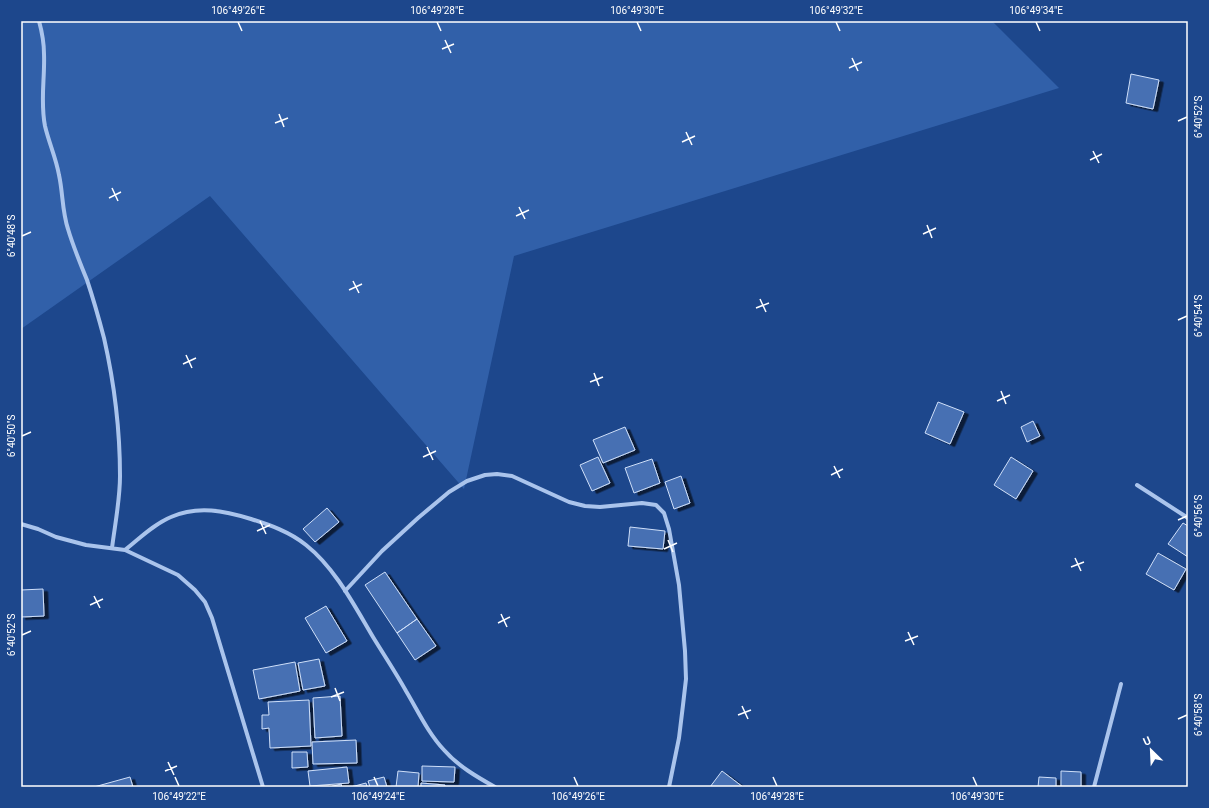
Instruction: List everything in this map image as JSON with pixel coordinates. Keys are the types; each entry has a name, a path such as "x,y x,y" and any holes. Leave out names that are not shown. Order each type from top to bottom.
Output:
{"street":[{"path":"39,21 44,53 42,110 49,143 56,160 60,176 64,213 68,229 87,282 104,338 118,429 120,476 119,496 112,548"},
{"path":"345,591 382,551 449,492 467,481 485,475 497,474 512,476 569,502 585,506 600,507 642,503 656,505 664,513 669,529 678,585 685,651 686,679 683,705 679,738 669,787"},
{"path":"1137,485 1188,518"},
{"path":"124,550 170,517 190,511 201,510 231,513 281,530 305,544 330,570 345,591 395,670 433,736 457,763 475,776 495,787"},
{"path":"21,524 75,542 124,550 178,575 196,590 205,602 219,638 263,787"},
{"path":"1094,787 1121,684"}],"shaded area":[{"path":"21,21 992,21 1059,88 514,256 464,489 210,196 21,329"}],"building":[{"path":"1131,74 1159,80 1153,109 1126,103"},
{"path":"938,402 964,412 950,444 925,433"},
{"path":"1033,421 1040,436 1027,442 1021,427"},
{"path":"625,427 635,450 603,463 593,440"},
{"path":"598,457 610,483 592,491 580,465"},
{"path":"1011,457 1033,471 1016,499 994,485"},
{"path":"652,459 660,483 634,493 625,468"},
{"path":"681,476 690,503 674,509 665,482"},
{"path":"327,508 339,522 315,542 303,529"},
{"path":"1183,523 1188,526 1188,557 1168,544"},
{"path":"630,527 665,531 663,549 628,546"},
{"path":"1158,553 1186,569 1174,590 1146,574"},
{"path":"385,572 417,619 397,633 365,585"},
{"path":"43,589 44,616 21,617 21,590"},
{"path":"326,606 347,641 326,653 305,618"},
{"path":"417,619 436,646 415,660 397,633"},
{"path":"319,659 325,686 303,690 298,663"},
{"path":"295,662 300,691 259,699 253,670"},
{"path":"340,696 342,736 315,738 313,698"},
{"path":"309,700 311,746 270,748 269,728 262,729 262,715 269,715 268,702"},
{"path":"356,740 357,763 313,764 312,742"},
{"path":"292,752 307,752 308,767 292,768"},
{"path":"422,766 455,767 454,782 422,781"},
{"path":"347,767 349,783 310,786 308,771"},
{"path":"398,771 419,773 418,787 396,787"},
{"path":"722,771 743,787 710,787"},
{"path":"1061,771 1081,772 1081,787 1061,787"},
{"path":"130,777 133,787 94,787"},
{"path":"384,777 387,787 370,787 368,781"},
{"path":"1039,777 1056,778 1056,787 1038,787"},
{"path":"366,783 367,787 351,787"},
{"path":"421,783 445,785 445,787 421,787"},
{"path":"341,784 342,787 330,787"}]}
